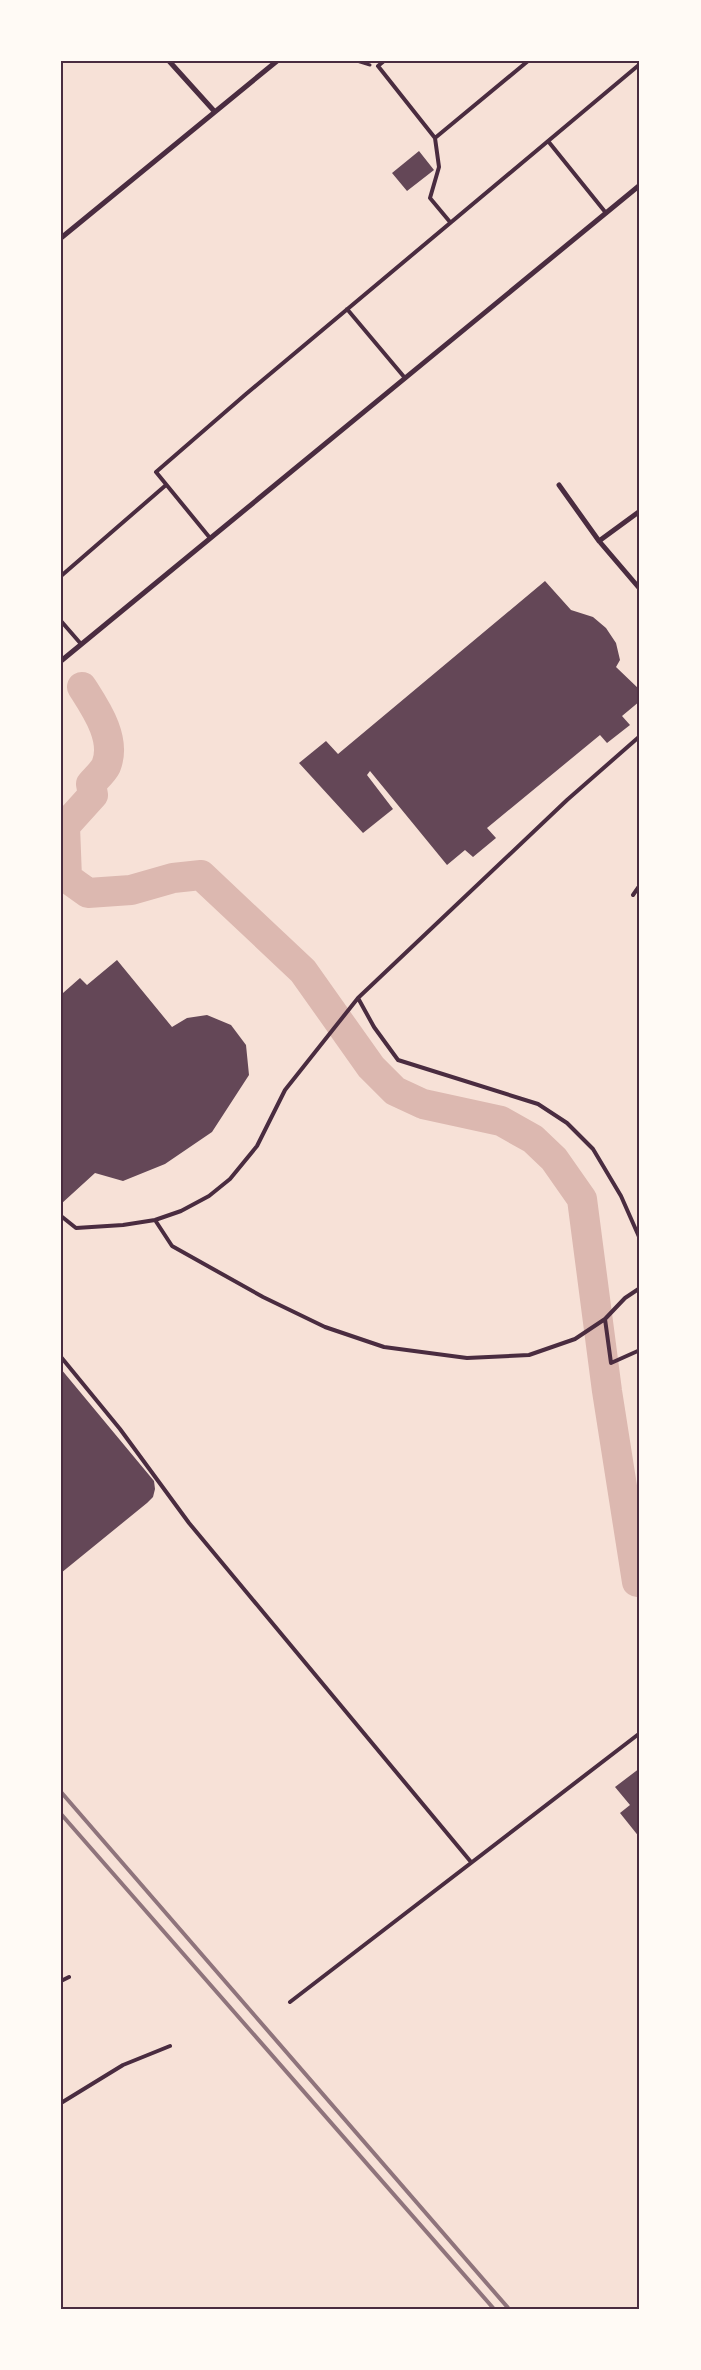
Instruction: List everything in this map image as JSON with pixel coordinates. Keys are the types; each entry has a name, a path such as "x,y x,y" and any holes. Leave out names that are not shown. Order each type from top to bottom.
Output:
{"street":[{"path":"169,61 215,112"},
{"path":"61,238 277,61"},
{"path":"61,661 640,185"},
{"path":"559,486 599,541 640,589"},
{"path":"599,541 640,511"}],"lane":[{"path":"384,61 378,66 435,138 440,167 430,198 450,222"},
{"path":"435,138 528,61"},
{"path":"210,538 156,472 450,222 640,64"},
{"path":"548,141 606,213"},
{"path":"347,309 405,378"},
{"path":"61,576 166,485"},
{"path":"61,621 81,644"},
{"path":"61,1216 76,1228 124,1225 155,1220 181,1211 209,1196 230,1179 257,1146 285,1090 358,998 568,800 640,736"},
{"path":"633,895 640,885"},
{"path":"358,998 374,1027 398,1060 538,1104 567,1123 593,1149 621,1196 640,1239"},
{"path":"155,1220 172,1246 263,1297 325,1328 384,1347 467,1358 529,1356 575,1339 604,1320 626,1298 640,1288"},
{"path":"604,1320 611,1363 640,1350"},
{"path":"61,1357 120,1429 189,1523 471,1862"},
{"path":"290,2002 640,1733"},
{"path":"61,1981 69,1977"},
{"path":"61,2103 123,2065 170,2046"}],"building":[{"path":"419,151 434,170 407,191 392,173"},
{"path":"545,581 571,610 593,617 606,628 616,643 620,660 616,667 640,690 640,701 622,716 630,725 607,743 600,735 487,828 496,838 473,857 465,850 447,865 370,771 367,775 393,809 363,833 299,763 326,741 338,754"},
{"path":"117,960 172,1027 187,1018 207,1015 231,1025 246,1045 249,1075 212,1132 165,1164 123,1181 95,1173 61,1204 61,991 63,993 80,978 87,985"},
{"path":"61,1369 154,1481 155,1489 153,1497 147,1503 61,1573"},
{"path":"640,1768 640,1838 620,1813 630,1805 615,1787"}],"waterway":[{"path":"82,687 99,715 107,735 109,756 105,768 91,784 93,795 65,826 67,878 88,893 131,890 173,878 201,875 303,971 371,1067 395,1091 423,1104 501,1121 533,1139 554,1159 582,1199 607,1391 637,1582"}],"railway":[{"path":"61,1792 509,2309"},
{"path":"61,1814 494,2309"}]}
